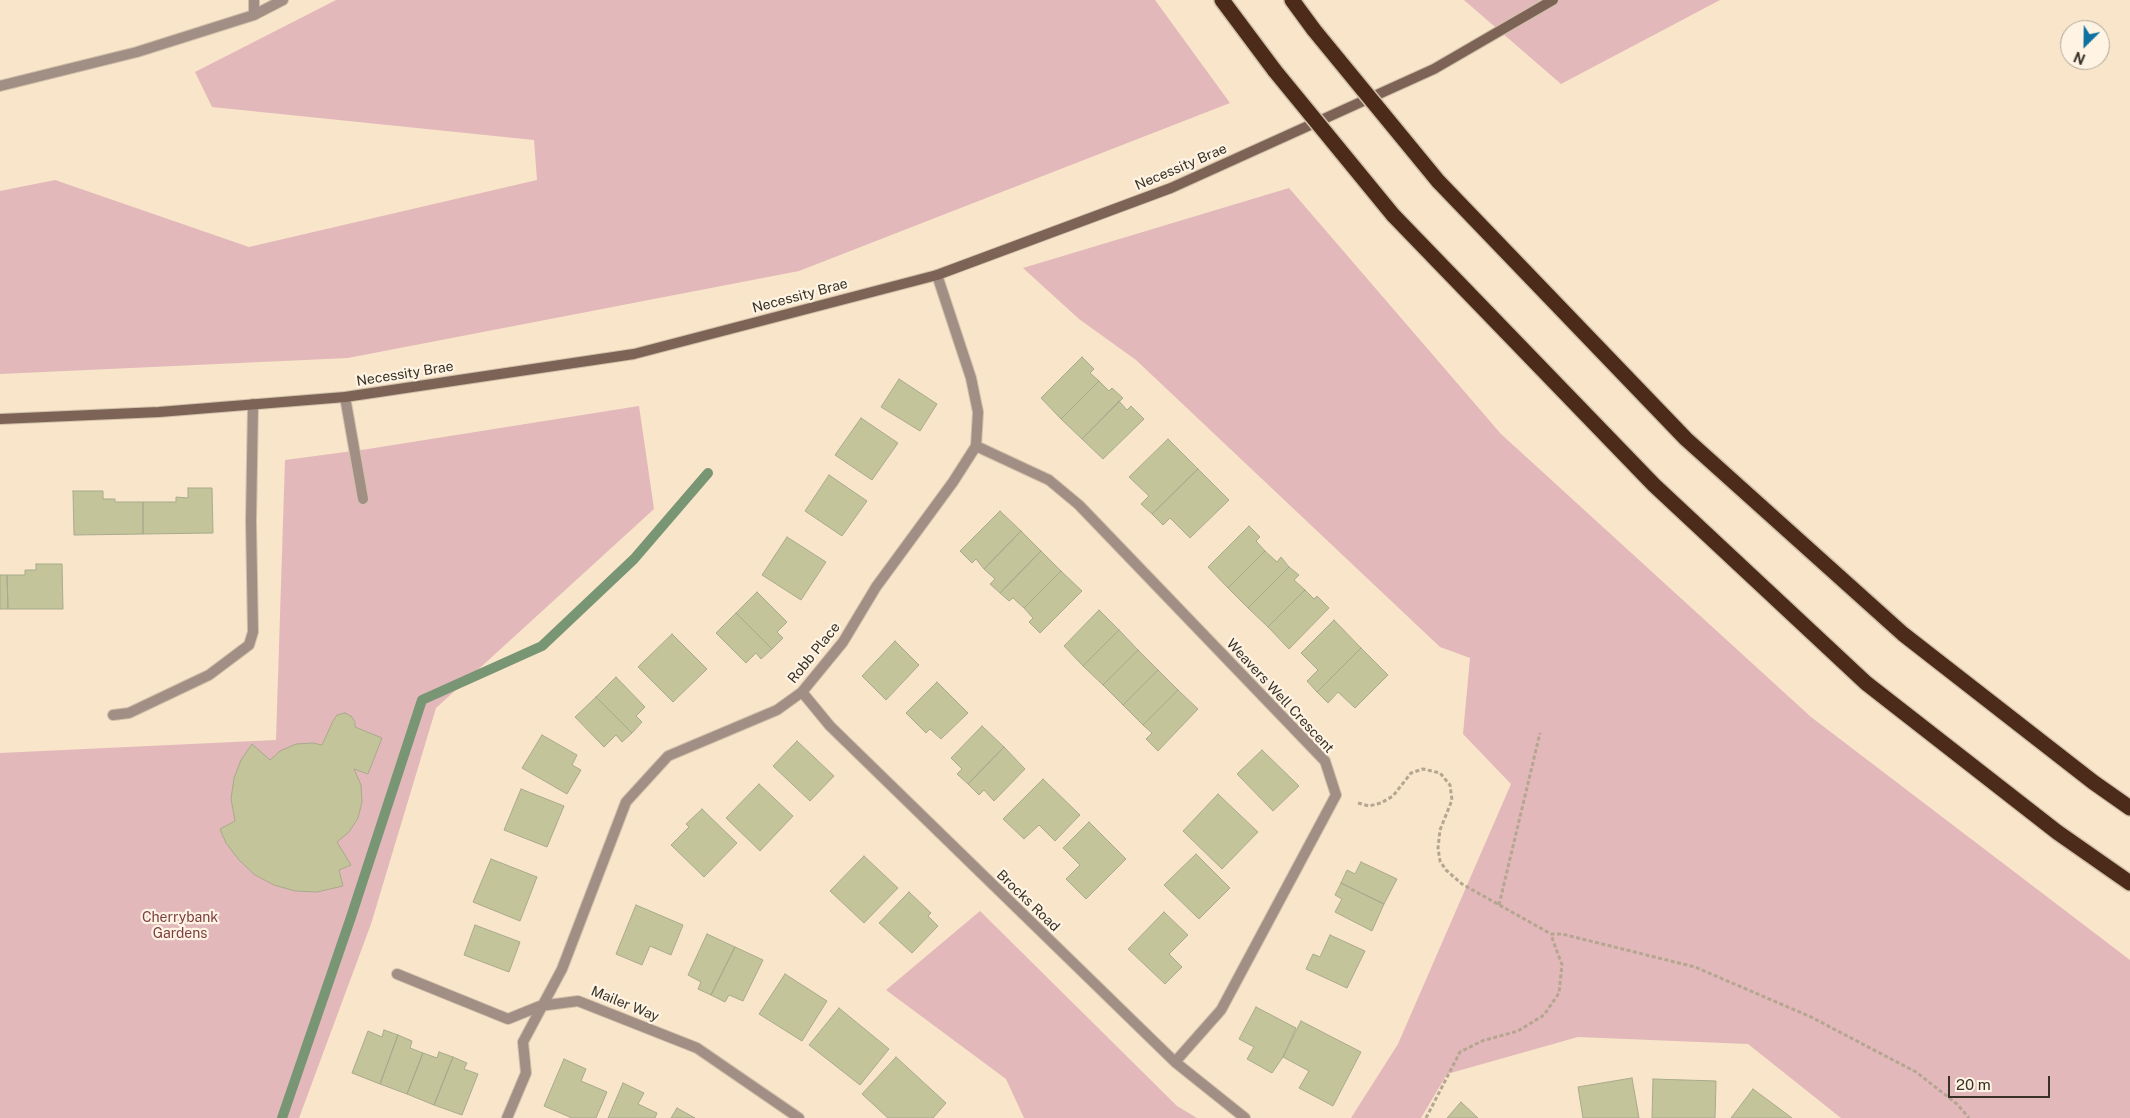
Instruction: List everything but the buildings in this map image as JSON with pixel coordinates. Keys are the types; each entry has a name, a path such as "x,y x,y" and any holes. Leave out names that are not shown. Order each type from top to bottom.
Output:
{"highway":[{"path":"1222,0 1275,71 1393,215 1654,485 1866,683 2057,832 2130,883"},
{"path":"1292,0 1314,30 1438,181 1686,439 1904,634 2093,782 2130,808"}],"main road":[{"name":"Necessity Brae","path":"0,419 159,412 344,397 634,354 937,275 1171,188 1434,69 1552,0"}],"street":[{"path":"254,0 254,15"},
{"path":"0,86 137,52 254,15 283,0"},
{"name":"Robb Place","path":"506,1118 526,1073 523,1042 540,1006 562,969 626,802 668,756 777,710 802,692 843,642 876,587 953,482 976,446 978,412 971,378 937,275"},
{"path":"344,397 363,499"},
{"path":"113,714 130,713 209,675 249,645 253,624 251,521 253,404"},
{"name":"Weavers Well Crescent","path":"976,446 1049,480 1079,505 1325,761 1336,795"},
{"name":"Brocks Road","path":"802,692 830,726 1175,1062 1245,1118"},
{"path":"1175,1062 1220,1010 1336,795"},
{"name":"Mailer Way","path":"397,974 508,1019 540,1006 578,1001 698,1048 799,1118"}],"path":[{"path":"1499,905 1540,734"},
{"path":"1336,795 1369,806 1381,803 1393,796 1411,774 1423,769 1440,774 1450,785 1452,800 1440,830 1438,848 1440,861 1446,870 1462,884 1551,934 1562,934 1619,947 1703,970 1811,1017 1916,1072 1957,1104 1970,1118"},
{"path":"1426,1118 1460,1052 1482,1041 1518,1031 1544,1015 1558,993 1562,966 1551,934"}],"green space":[{"path":"336,0 1155,0 1230,103 799,271 348,358 0,374 0,191 55,180 249,247 537,180 534,140 212,107 195,72"},
{"path":"1464,0 1720,0 1561,84"},
{"path":"1289,188 1501,434 1811,717 2130,960 2130,1118 1841,1118 1748,1044 1578,1037 1447,1074 1421,1118 1351,1118 1398,1044 1511,784 1463,734 1470,658 1440,647 1136,360 1079,319 1023,268"},
{"name":"Cherrybank Gardens","path":"639,406 654,509 436,708 371,924 299,1118 0,1118 0,753 276,740 285,460 368,449"},
{"path":"980,911 1177,1106 1197,1118 1024,1118 1006,1079 886,990"}],"waterway":[{"path":"282,1118 351,917 422,700 542,646 634,559 708,473"}]}
